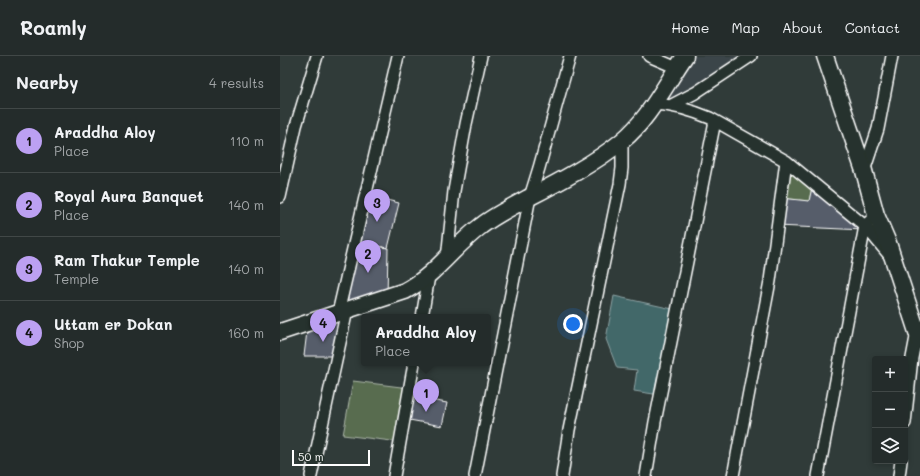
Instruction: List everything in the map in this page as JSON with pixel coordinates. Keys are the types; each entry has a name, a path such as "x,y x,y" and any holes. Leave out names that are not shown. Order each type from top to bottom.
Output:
{"main road":[{"path":"825,56 864,171 870,220 888,243 918,336"},
{"path":"280,332 405,291 418,284 429,276 481,226 500,213 593,161 622,142 648,113 681,62"}],"street":[{"path":"280,197 296,126 317,56"},
{"path":"311,476 343,312 398,56"},
{"path":"447,259 454,191 480,56"},
{"path":"475,476 530,197 570,56"},
{"path":"649,56 681,62"},
{"path":"672,105 695,93 752,56"},
{"path":"864,171 878,129 892,56"},
{"path":"654,104 672,105 716,121 786,161 870,220 818,476"},
{"path":"646,476 656,416 716,121"},
{"path":"562,476 569,430 620,184 622,142"},
{"path":"734,476 770,281 786,161"},
{"path":"423,314 429,276"},
{"path":"908,395 912,358 918,336"},
{"path":"394,476 413,366"},
{"path":"899,476 901,464"}],"shaded area":[{"path":"685,56 751,56 664,104"}],"green space":[{"path":"786,161 813,183 809,201 781,198"},
{"path":"353,381 409,388 400,442 343,435"}],"water":[{"path":"614,296 677,310 660,395 634,391 637,370 617,368 606,339"}],"building":[{"path":"813,183 864,230 777,226 781,198 809,201"},
{"path":"366,195 399,203 388,248 355,242"},
{"path":"355,242 388,248 387,297 338,313"},
{"path":"347,310 337,356 304,356 308,323"},
{"path":"408,396 447,403 442,426 404,419"}],"place":[{"name":"Ram Thakur Temple","path":"377,222"},
{"name":"Royal Aura Banquet","path":"368,273"},
{"name":"Uttam er Dokan","path":"323,342"},
{"name":"Araddha Aloy","path":"426,412"}]}
